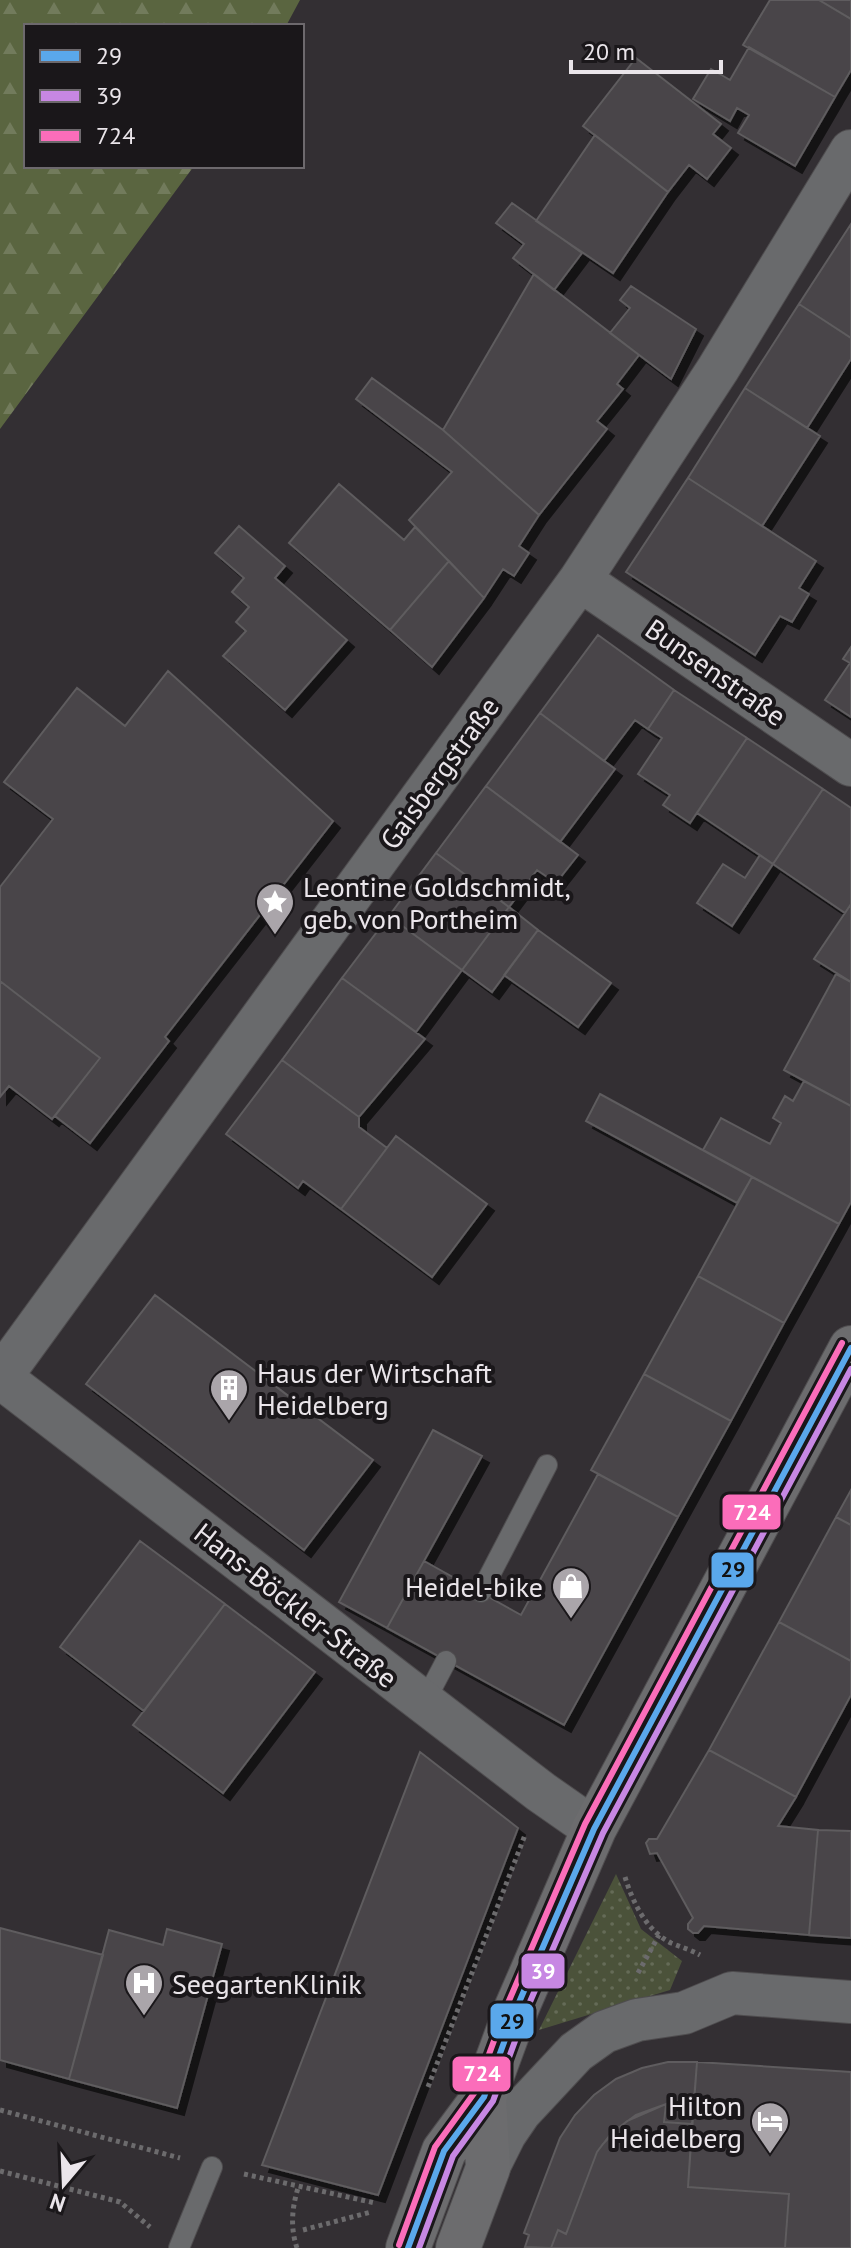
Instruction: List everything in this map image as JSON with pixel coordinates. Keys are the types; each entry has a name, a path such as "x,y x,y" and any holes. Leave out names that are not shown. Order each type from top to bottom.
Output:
{"main road":[{"path":"408,2248 444,2151 484,2097 517,2007 597,1822 851,1348"},
{"path":"458,2248 488,2168 484,2097"}],"street":[{"name":"Gaisbergstraße","path":"0,1378 580,580 718,369 851,151"},
{"name":"Bunsenstraße","path":"580,580 851,765"},
{"name":"Hans-Böckler-Straße","path":"0,1378 541,1792 597,1822"},
{"path":"488,2168 520,2112 576,2052 604,2032 637,2020 684,2013 732,1993 851,2002"}],"lane":[{"path":"481,1592 547,1465"},
{"path":"424,1703 446,1661"},
{"path":"179,2247 212,2167"}],"path":[{"path":"423,2102 541,1792"},
{"path":"597,1822 618,1837 626,1880 644,1918 663,1938 708,1960 732,1993"},
{"path":"0,2171 120,2202 179,2247"},
{"path":"297,2248 292,2223 298,2188"},
{"path":"303,2230 382,2209"}],"green space":[{"path":"0,0 300,0 287,24 24,24 24,168 193,168 0,429"},
{"path":"616,1874 641,1929 682,1961 670,1990 539,2030"}],"building":[{"path":"770,0 819,0 851,19 851,70 835,97 743,45"},
{"path":"819,0 851,0 851,19"},
{"path":"749,47 835,97 795,166 738,133 749,115 737,108 730,121 693,99 711,69 730,80"},
{"path":"636,58 721,124 713,134 731,148 707,179 689,165 668,192 583,126"},
{"path":"595,135 668,192 613,273 536,221"},
{"path":"512,203 582,253 554,290 513,258 524,244 496,223"},
{"path":"851,224 851,338 799,304"},
{"path":"534,274 639,355 617,384 623,389 597,421 607,429 539,515 443,430"},
{"path":"631,286 696,329 671,379 610,333 630,308 620,300"},
{"path":"799,304 851,338 851,359 807,428 745,388"},
{"path":"372,378 443,430 539,515 519,546 529,553 514,576 503,569 484,598 409,520 452,472 356,399"},
{"path":"745,388 820,436 762,526 688,478"},
{"path":"688,478 816,561 799,588 809,594 792,622 780,616 755,655 626,572"},
{"path":"339,484 404,540 415,527 449,561 390,630 289,543"},
{"path":"239,526 285,566 275,578 347,640 285,710 223,656 246,631 236,622 249,607 232,592 244,578 215,553"},
{"path":"449,561 484,598 432,667 390,630"},
{"path":"598,635 674,690 648,729 635,720 604,761 540,713"},
{"path":"851,647 851,717 825,700 850,663 843,659"},
{"path":"168,671 333,821 165,1037 169,1041 90,1143 55,1116 100,1058 0,981 0,887 53,819 4,782 77,688 125,726"},
{"path":"674,690 747,738 690,823 663,805 670,795 638,774 662,738 648,729"},
{"path":"540,713 615,769 560,842 486,786"},
{"path":"747,738 823,789 773,864 697,813"},
{"path":"486,786 578,855 556,883 537,870 509,907 436,853"},
{"path":"823,789 851,808 851,904 845,913 773,864"},
{"path":"436,853 509,907 462,970 389,916"},
{"path":"760,855 773,864 732,926 697,903 723,864 745,878"},
{"path":"851,904 851,982 814,959"},
{"path":"509,907 538,930 492,992 462,970"},
{"path":"389,916 462,970 416,1032 342,978"},
{"path":"538,930 611,983 578,1027 504,975"},
{"path":"836,974 851,982 851,1106 784,1070"},
{"path":"342,978 425,1039 359,1117 282,1060"},
{"path":"0,981 100,1058 52,1119 9,1086 0,1097"},
{"path":"282,1060 359,1117 359,1127 387,1148 341,1209 303,1181 298,1188 226,1134"},
{"path":"804,1081 851,1106 851,1202 839,1224 703,1150 721,1118 770,1144 781,1123 773,1118 785,1096 793,1101"},
{"path":"600,1094 752,1177 737,1203 586,1121"},
{"path":"396,1136 487,1204 432,1277 341,1209"},
{"path":"752,1177 839,1224 784,1323 698,1276"},
{"path":"698,1276 784,1323 731,1421 644,1374"},
{"name":"Haus der Wirtschaft Heidelberg","path":"155,1295 373,1460 304,1550 86,1384"},
{"path":"644,1374 731,1421 678,1517 591,1470"},
{"path":"433,1430 482,1456 387,1628 339,1602"},
{"path":"598,1474 678,1517 564,1725 387,1628 424,1561 521,1615"},
{"path":"851,1490 851,1525 836,1517"},
{"path":"836,1517 851,1525 851,1661 779,1622"},
{"path":"140,1541 225,1604 144,1711 60,1647"},
{"path":"225,1604 315,1672 223,1793 133,1725"},
{"path":"779,1622 851,1661 851,1695 796,1797 709,1750"},
{"path":"709,1750 796,1797 778,1826 818,1830 809,1935 704,1926 698,1933 688,1929 693,1918 657,1853 650,1854 646,1843 649,1839 657,1839"},
{"path":"420,1752 518,1828 378,2195 262,2165"},
{"path":"818,1830 851,1831 851,1938 809,1935"},
{"path":"0,1928 103,1955 69,2079 0,2060"},
{"name":"SeegartenKlinik","path":"167,1929 222,1944 177,2108 69,2079 109,1930 163,1945"},
{"path":"668,2062 697,2062 692,2124 664,2122 666,2104 627,2121 610,2135 597,2152 566,2234 558,2230 551,2248 525,2247 529,2235 524,2233 560,2138 575,2115 594,2095 616,2079"},
{"name":"Hilton Heidelberg","path":"697,2062 851,2072 851,2248 785,2248 789,2194 688,2187"},
{"path":"666,2104 664,2122 692,2124 688,2187 789,2194 785,2248 551,2248 558,2230 566,2234 597,2152 603,2144 636,2115"}],"transit line":[{"name":"724","path":"399,2245 435,2147 475,2092 508,2003 585,1824 842,1343"},
{"name":"29","path":"408,2248 444,2151 484,2097 517,2007 594,1829 851,1348"},
{"name":"39","path":"419,2248 453,2156 493,2101 526,2011 603,1833 851,1369"}],"place":[{"name":"Leontine Goldschmidt, geb. von Portheim","path":"275,936"},
{"name":"Haus der Wirtschaft Heidelberg","path":"229,1422"},
{"name":"Heidel-bike","path":"571,1620"},
{"name":"SeegartenKlinik","path":"144,2017"},
{"name":"Hilton Heidelberg","path":"770,2155"}]}
